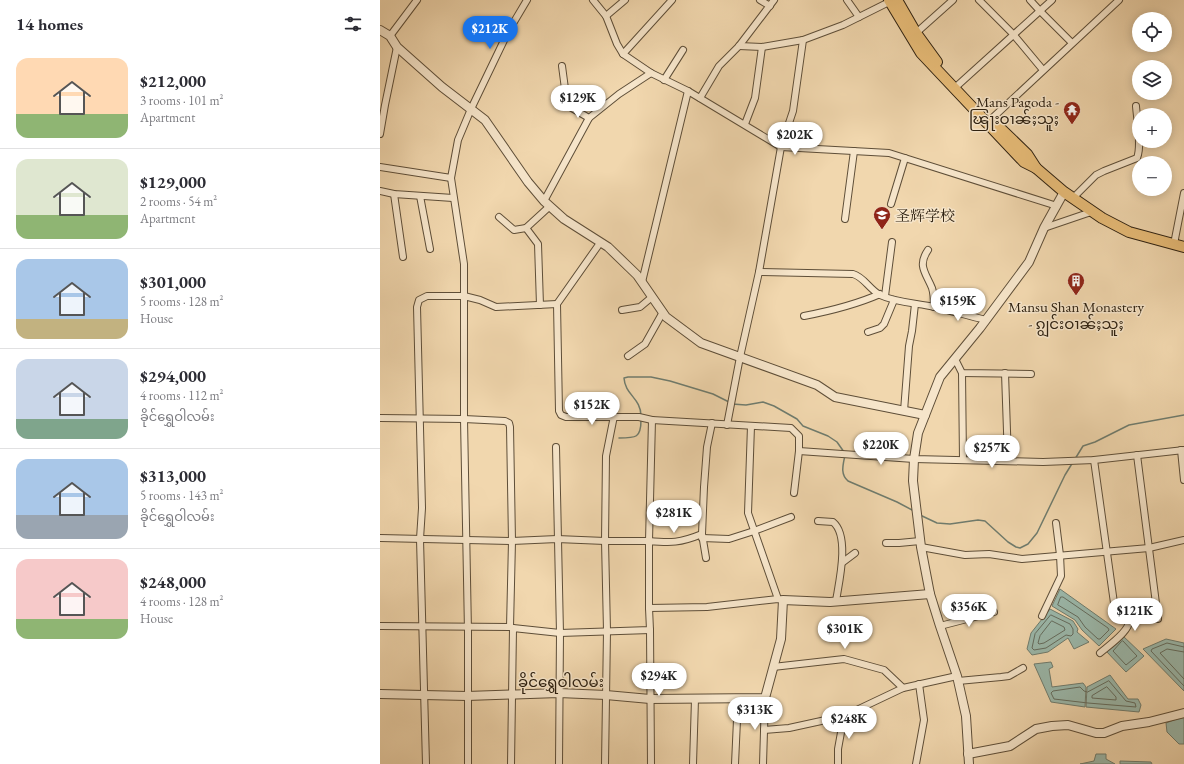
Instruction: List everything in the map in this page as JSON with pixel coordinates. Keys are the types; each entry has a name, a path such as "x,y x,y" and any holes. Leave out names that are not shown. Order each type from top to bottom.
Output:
{"main road":[{"path":"892,1 939,64 1024,162 1036,168 1064,192 1102,218 1129,232 1180,245"},
{"path":"892,1 921,53 988,121"}],"street":[{"path":"390,36 417,0"},
{"path":"468,764 468,627 464,419 464,264 451,178 458,140 471,109 508,32 527,0"},
{"path":"593,0 606,16 617,44 623,54 651,73 688,91 781,147 889,153 1057,206"},
{"path":"606,16 625,0"},
{"path":"623,54 672,0"},
{"path":"760,0 770,6"},
{"path":"700,98 719,66 739,46 774,0"},
{"path":"847,0 858,17"},
{"path":"916,33 953,0"},
{"path":"979,0 1013,34 1043,70"},
{"path":"1030,0 1072,43"},
{"path":"958,85 1052,0"},
{"path":"988,121 1118,0"},
{"path":"739,46 762,47 803,40 843,25 892,1"},
{"path":"380,30 390,36 398,46 442,87 485,120 528,182 547,203 564,218 608,247 642,282 666,317 701,343 817,384 835,397 925,414"},
{"path":"727,425 759,272 781,147 793,111 803,40"},
{"path":"380,134 398,46"},
{"path":"745,124 755,98 762,47"},
{"path":"664,80 683,50"},
{"path":"562,66 567,104 589,118"},
{"path":"499,217 514,230 526,228 547,203 589,118 619,94 651,73"},
{"path":"642,282 688,91"},
{"path":"1073,198 1096,175 1136,158 1139,154 1136,106"},
{"path":"845,219 854,151"},
{"path":"890,204 905,158"},
{"path":"380,167 451,178"},
{"path":"380,191 394,194 453,198"},
{"path":"970,764 966,716 958,678 930,594 920,544 913,481 914,459 918,433 940,377 986,320 1029,262 1044,228 1064,192"},
{"path":"1180,245 1184,193"},
{"path":"394,194 403,257"},
{"path":"420,196 430,249"},
{"path":"1044,228 1094,212"},
{"path":"526,228 538,244 540,305"},
{"path":"600,242 557,304 559,411 561,415 566,417 642,417 652,420 791,428 799,436 799,451 794,493"},
{"path":"882,295 892,242"},
{"path":"928,250 923,257 923,266 933,292 934,307"},
{"path":"759,272 853,274 862,278 870,288 894,300 934,307 986,320"},
{"path":"804,316 828,312 858,304 882,295"},
{"path":"426,764 420,539 422,508 417,307 419,300 427,296 464,296 480,300 496,307 557,304"},
{"path":"622,310 640,307 652,297"},
{"path":"868,332 880,328 884,324 894,300"},
{"path":"904,411 909,346 915,304"},
{"path":"628,356 645,344 663,312"},
{"path":"954,359 962,373 963,460"},
{"path":"962,373 1030,374"},
{"path":"1006,373 1008,460"},
{"path":"605,764 607,631 605,541 606,456 614,416"},
{"path":"380,418 464,419 505,421 509,423 512,541 513,694 511,764"},
{"path":"651,764 649,541 652,420"},
{"path":"706,558 702,536 707,447 712,423"},
{"path":"752,426 748,513 780,599 781,639 765,698 763,764"},
{"path":"556,447 560,633 559,764"},
{"path":"799,451 914,459 1078,461 1182,450 1184,480"},
{"path":"1137,455 1158,619"},
{"path":"1094,460 1114,603 1128,616 1130,620 1130,624 1125,632 1100,653"},
{"path":"380,538 512,541 557,539 673,543 702,536 729,539 792,517"},
{"path":"818,521 833,522 836,524 840,536 843,562 836,601"},
{"path":"1042,616 1060,576 1060,556 1056,523"},
{"path":"886,542 920,544 965,555 989,554 1022,559 1149,548 1184,540"},
{"path":"843,562 855,553"},
{"path":"649,608 707,607 780,599 836,601 930,594"},
{"path":"940,626 994,612"},
{"path":"380,626 512,627 560,633 650,630"},
{"path":"773,667 844,659 884,670 903,688"},
{"path":"764,730 789,728 844,716 903,688 919,684 958,678 1009,676 1023,668"},
{"path":"916,764 924,720 919,684"},
{"name":"ခိုင်ရွှေဝါလမ်း","path":"380,694 467,696 559,693 650,699 765,698"},
{"path":"693,764 695,698"},
{"path":"735,764 738,698"},
{"path":"968,754 1010,746 1036,729 1068,725 1104,733 1122,726 1149,722 1184,713"},
{"path":"838,764 838,749 844,716"}],"water":[{"path":"1060,589 1116,629 1099,646 1082,630 1075,620 1052,606"},
{"path":"1050,609 1073,621 1078,629 1077,632 1089,642 1074,649 1068,638 1048,652 1032,655 1027,649 1031,633"},
{"path":"1122,635 1144,656 1126,672 1106,651"},
{"path":"1166,639 1184,643 1184,691 1143,649"},
{"path":"1051,662 1053,667 1049,669 1052,687 1083,683 1086,687 1085,707 1051,702 1034,664"},
{"path":"1110,675 1128,699 1138,699 1141,705 1139,712 1086,707 1087,687"},
{"path":"1184,716 1184,744 1179,744 1167,732 1166,723"},
{"path":"1096,754 1106,754 1106,759 1115,764 1080,764 1094,761"},
{"path":"1120,761 1151,762 1152,764 1120,764"}],"waterway":[{"path":"641,416 638,405 627,389 624,378 651,377 670,381 713,394 729,402"},
{"path":"732,404 746,405 763,402 774,406 797,419 803,426 828,436 837,442 844,452"},
{"path":"1075,459 1083,446 1095,442 1129,425 1184,415"},
{"path":"619,438 630,438 639,434 641,420"},
{"path":"845,455 843,472 848,481 914,511"},
{"path":"920,515 937,523 950,524 978,520 985,521 1008,542 1020,548 1028,544 1037,533 1065,475 1073,462"}],"place":[{"name":"Mans Pagoda - ၽြႃးဝၢၼ်ႈသူႈ","path":"1072,125"},
{"name":"圣辉学校","path":"882,230"},
{"name":"Mansu Shan Monastery - ၵျွင်းဝၢၼ်ႈသူႈ","path":"1076,296"}]}
